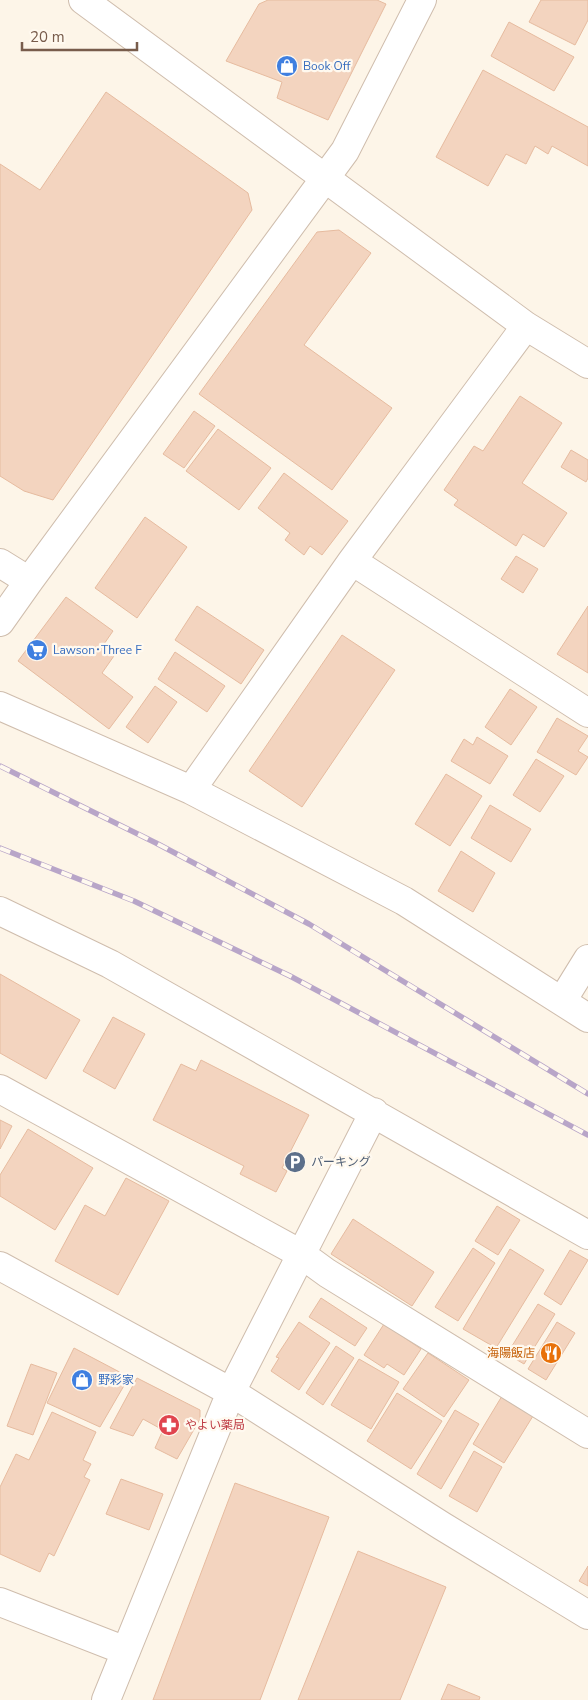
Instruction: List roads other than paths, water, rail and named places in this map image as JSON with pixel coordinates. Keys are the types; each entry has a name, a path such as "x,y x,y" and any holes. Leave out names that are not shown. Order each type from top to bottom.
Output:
{"street":[{"path":"83,0 526,326 588,364"},
{"path":"0,622 346,151 422,0"},
{"path":"190,790 352,561 526,326"},
{"path":"352,561 588,713"},
{"path":"0,564 29,581"},
{"path":"0,706 190,790 404,901 588,1018"},
{"path":"0,911 110,964 588,1235"},
{"path":"562,1001 588,959"},
{"path":"0,1090 302,1254 327,1273 588,1434"},
{"path":"106,1700 231,1392 374,1112"},
{"path":"0,1266 231,1392 442,1526 588,1615"},
{"path":"0,1602 126,1651"}],"railway":[{"path":"0,766 156,843 309,924 588,1094"},
{"path":"0,848 134,901 290,976 588,1135"}],"place":[{"name":"Book Off","path":"287,66"},
{"name":"Lawson･Three F","path":"37,650"},
{"name":"パーキング","path":"295,1162"},
{"name":"海陽飯店","path":"551,1353"},
{"name":"野彩家","path":"82,1380"},
{"name":"やよい薬局","path":"169,1425"}]}
